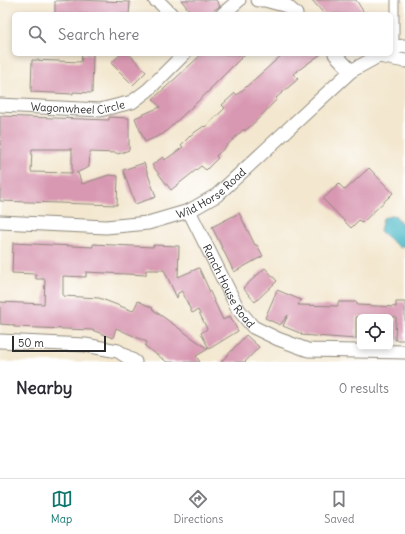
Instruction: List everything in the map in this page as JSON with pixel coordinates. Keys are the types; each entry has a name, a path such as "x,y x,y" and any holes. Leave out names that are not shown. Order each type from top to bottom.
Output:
{"street":[{"path":"155,0 169,12"},
{"path":"225,12 239,0"},
{"path":"258,0 265,0 287,6 294,12"},
{"name":"Wagonwheel Circle","path":"0,105 100,110 132,102 148,90 182,56"},
{"path":"337,56 351,72"},
{"name":"Wild Horse Road","path":"0,222 106,227 148,223 189,211 217,194 351,72 378,56"},
{"name":"Ranch House Road","path":"189,211 238,309 253,327 308,356 405,352"},
{"path":"0,341 85,345 118,351 135,362"}],"lane":[{"path":"395,0 398,52"}],"water":[{"path":"395,215 405,228 405,245 400,248 380,231 383,218"}],"building":[{"path":"78,0 130,2 129,12 55,12 55,1"},
{"path":"181,0 216,0 220,6 212,12 190,12"},
{"path":"312,0 356,0 364,12 322,12"},
{"path":"82,56 93,56 92,93 73,92 73,94 31,92 32,60 81,62"},
{"path":"119,56 131,56 146,72 133,85 111,63"},
{"path":"200,56 243,56 210,90 163,134 145,142 135,118 160,107 153,99"},
{"path":"281,56 318,56 293,74 298,79 276,98 277,99 258,119 245,131 244,129 216,156 218,158 206,170 201,166 171,190 152,165 163,157 165,160 183,147 181,145 191,135 204,126 205,127 225,108 222,105 235,93 237,95"},
{"path":"0,116 109,120 109,117 129,118 129,150 118,154 90,152 89,167 76,173 78,173 82,184 109,175 118,176 117,205 0,201","holes":["32,149 72,149 72,173 31,172"]},
{"path":"144,163 156,197 135,204 123,170"},
{"path":"369,168 393,193 362,223 359,220 351,228 323,199 339,184 345,190"},
{"path":"239,213 255,245 257,245 263,256 234,272 212,227"},
{"path":"13,243 93,247 93,244 153,247 153,245 179,246 178,277 199,268 223,320 230,316 238,331 209,349 201,333 207,329 198,310 192,313 182,291 178,293 177,298 164,270 146,270 146,275 86,272 86,277 63,276 63,296 99,298 133,311 138,301 153,308 152,309 208,349 196,356 200,362 167,362 145,346 147,342 116,328 113,338 92,330 14,327 14,325 0,324 0,302 44,304 45,279 36,279 36,274 12,273"},
{"path":"265,268 277,281 255,302 243,288"},
{"path":"277,290 301,300 298,305 338,306 338,302 357,302 357,305 396,307 396,302 405,302 405,340 395,340 396,317 393,317 393,314 357,314 356,339 301,335 302,334 283,326 288,315 280,325 265,318"},
{"path":"246,335 259,347 245,362 221,362"}]}
